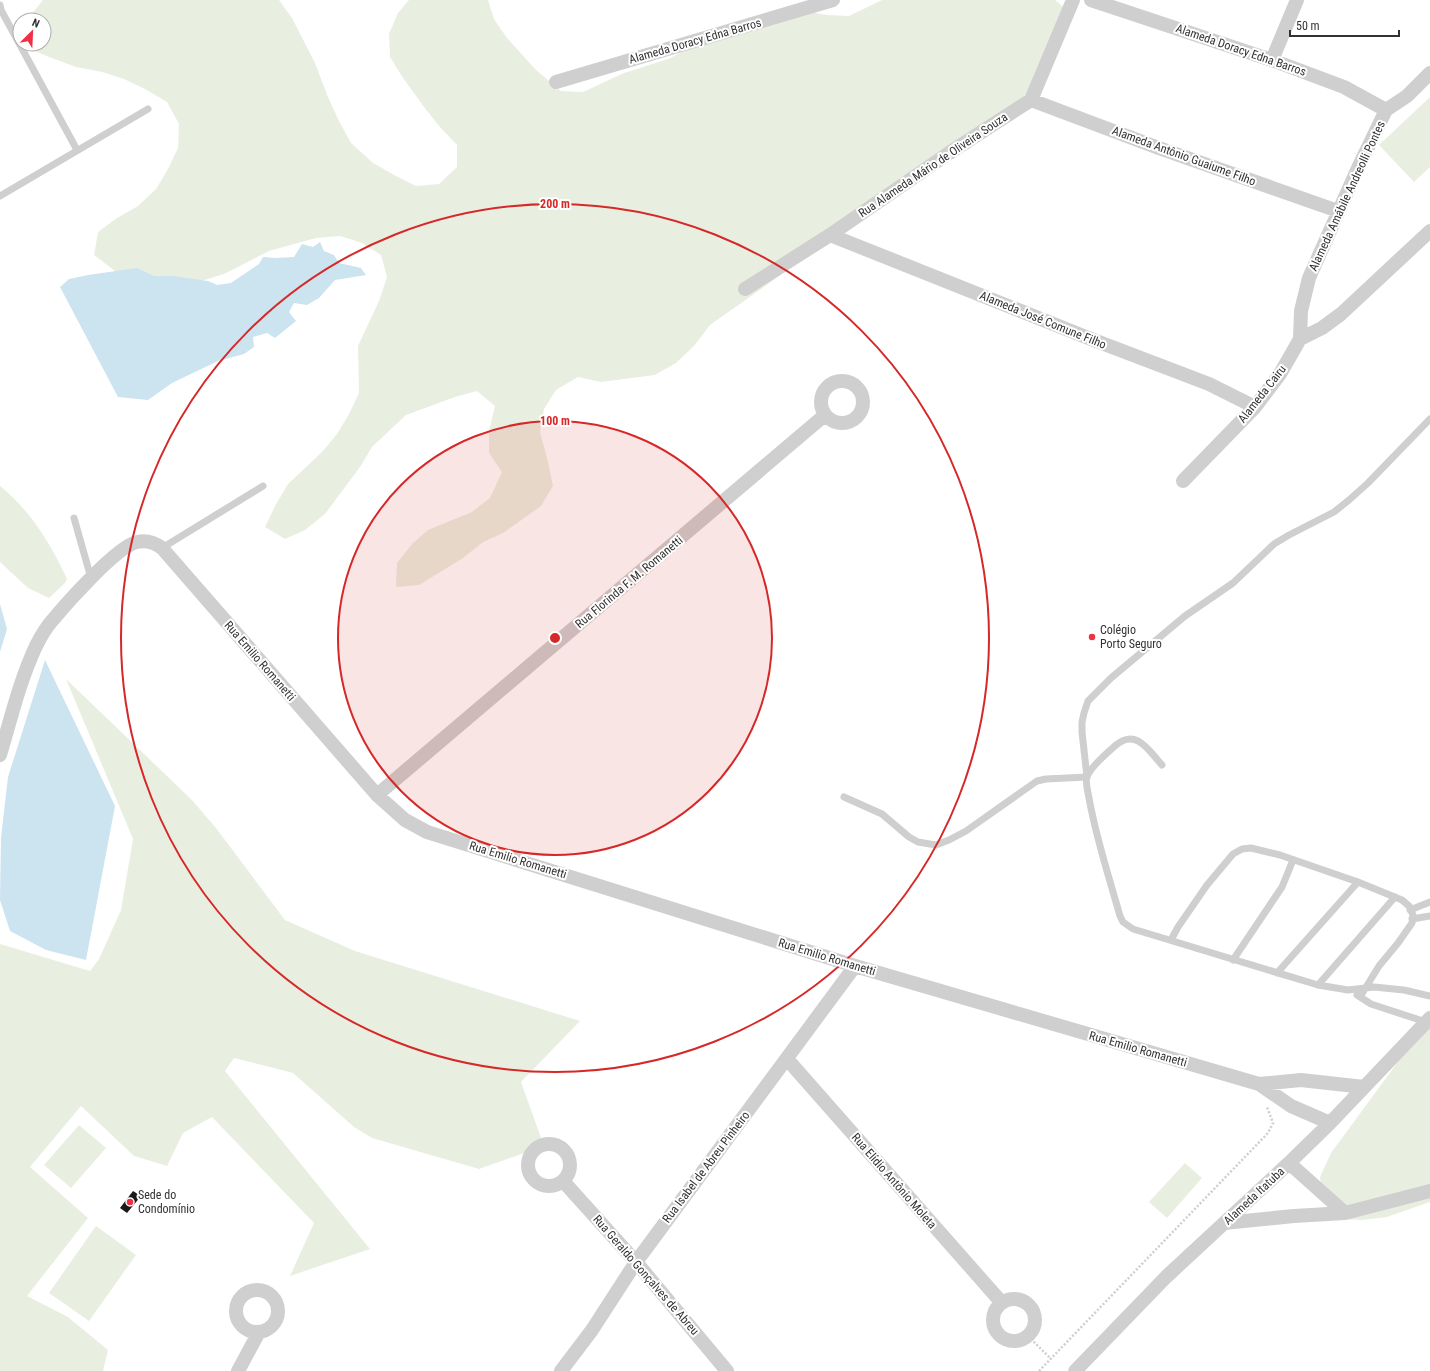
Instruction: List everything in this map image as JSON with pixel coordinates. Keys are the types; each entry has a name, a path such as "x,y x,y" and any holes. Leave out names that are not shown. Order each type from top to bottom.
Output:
{"street":[{"name":"Alameda Doracy Edna Barros","path":"556,82 833,0"},
{"path":"1031,100 1073,0"},
{"name":"Alameda Doracy Edna Barros","path":"1092,0 1272,60 1344,87 1386,110"},
{"path":"1272,60 1297,0"},
{"name":"Alameda Amábile Andreolli Pontes","path":"1300,338 1301,311 1309,278 1338,211 1386,110 1407,96 1430,73"},
{"name":"Alameda Antônio Guaiume Filho","path":"1031,100 1156,147 1338,211"},
{"name":"Rua Alameda Mário de Oliveira Souza","path":"745,289 830,235 949,153 1031,100"},
{"path":"1300,338 1322,328 1341,314 1430,231"},
{"name":"Alameda José Comune Filho","path":"830,235 1209,384 1255,407"},
{"name":"Alameda Cairu","path":"1183,481 1255,407 1280,374 1300,338"},
{"name":"Rua Florinda F. M. Romanetti","path":"378,795 825,415"},
{"name":"Rua Emilio Romanetti","path":"0,755 24,673 37,644 50,623 91,578 127,546 145,541 154,543 162,548 378,795 405,820 427,832 855,966 1259,1084 1291,1106 1330,1123"},
{"name":"Rua Isabel de Abreu Pinheiro","path":"561,1371 592,1330 636,1262 855,966"},
{"name":"Alameda Itatuba","path":"1075,1371 1166,1277 1290,1163 1428,1020"},
{"name":"Rua Elídio Antônio Moleta","path":"787,1059 1002,1303"},
{"name":"Rua Emilio Romanetti","path":"1259,1084 1301,1080 1364,1088"},
{"path":"1290,1163 1345,1212"},
{"name":"Rua Geraldo Gonçalves de Abreu","path":"564,1180 636,1262 727,1371"},
{"path":"1224,1223 1345,1212 1430,1191"},
{"path":"1015,1299 1028,1305 1034,1317 1034,1324 1028,1336 1022,1340 1008,1341 1002,1338 997,1333 992,1320 997,1307 1008,1300 1015,1299"},
{"path":"238,1371 259,1332"}],"lane":[{"path":"0,6 77,150"},
{"path":"0,196 148,109"},
{"path":"1430,419 1368,483 1349,500 1334,512 1274,544 1233,583 1185,616 1111,678 1088,701 1082,722 1092,817 1123,922 1133,928 1318,985 1348,990 1374,987 1404,990 1430,996"},
{"path":"162,548 263,486"},
{"path":"74,518 91,578"},
{"path":"844,797 882,814 909,838 918,842 936,845 966,831 1038,781 1087,776 1099,761 1122,740 1134,739 1143,744 1162,765"},
{"path":"1171,940 1178,927 1207,885 1233,854 1251,848 1280,855 1358,882 1402,900 1413,915 1412,923 1380,966 1360,997"},
{"path":"1233,960 1282,887 1293,860"},
{"path":"1277,973 1358,882"},
{"path":"1318,985 1395,897"},
{"path":"1410,910 1430,902"},
{"path":"1412,919 1430,916"},
{"path":"1348,990 1371,1004 1428,1020"}],"path":[{"path":"1039,1371 1268,1133 1273,1123 1259,1084"},
{"path":"1028,1336 1051,1358"}],"green space":[{"path":"43,0 279,0 292,18 315,63 328,97 351,143 373,163 416,186 439,184 457,167 457,145 424,107 390,57 389,34 398,13 409,0 488,0 494,19 507,38 536,70 561,91 583,92 624,73 668,59 688,49 804,11 827,15 849,16 882,0 1055,0 1068,11 1036,83 1016,106 971,148 951,158 948,157 710,325 694,346 676,363 655,375 601,382 578,377 556,390 544,409 540,432 553,486 541,506 503,533 483,542 463,558 419,585 396,587 397,563 412,544 428,530 472,512 490,498 502,472 489,453 489,431 495,406 477,391 455,397 406,415 372,447 360,467 325,514 305,530 285,539 265,527 288,484 322,452 337,434 359,393 358,346 379,301 387,277 381,255 362,243 340,236 316,238 269,251 224,274 195,283 115,271 94,255 98,232 117,218 138,206 156,189 178,148 179,124 167,102 145,89 124,79 102,72 76,67 37,52 52,52 52,12 33,12"},
{"path":"1430,97 1430,167 1414,182 1379,145"},
{"path":"0,486 11,495 39,528 67,579 65,583 49,598 28,588 0,562"},
{"path":"66,679 192,800 216,828 285,920 355,951 580,1021 521,1082 544,1146 479,1169 372,1138 354,1127 293,1073 234,1058 225,1071 370,1249 290,1276 314,1223 212,1117 183,1133 167,1166 134,1156 81,1106 30,1167 88,1218 27,1296 68,1317 108,1350 103,1371 0,1371 0,944 90,971 99,959 121,910 133,839"},
{"path":"1430,1018 1430,1202 1387,1217 1362,1220 1339,1219 1323,1202 1320,1177 1331,1153"},
{"path":"79,1125 106,1148 71,1188 44,1165"},
{"path":"1185,1163 1202,1178 1167,1218 1149,1202"},
{"path":"96,1226 136,1255 89,1321 49,1293"}],"water":[{"path":"320,242 324,251 334,255 339,263 361,268 366,275 335,280 319,298 307,305 294,303 289,312 296,321 275,338 267,333 253,337 254,347 244,354 218,361 172,383 148,400 118,397 60,287 69,279 137,268 154,276 173,276 208,281 217,285 231,283 259,264 263,257 294,257 302,244 313,247"},
{"path":"0,604 7,629 0,652"},
{"path":"45,660 115,806 86,960 46,950 10,931 0,900 1,838 8,777"}],"building":[{"name":"Sede do Condomínio","path":"133,1191 141,1196 127,1213 120,1208"}],"place":[{"name":"Colégio Porto Seguro","path":"1092,637"},
{"name":"Sede do Condomínio","path":"130,1202"}]}
